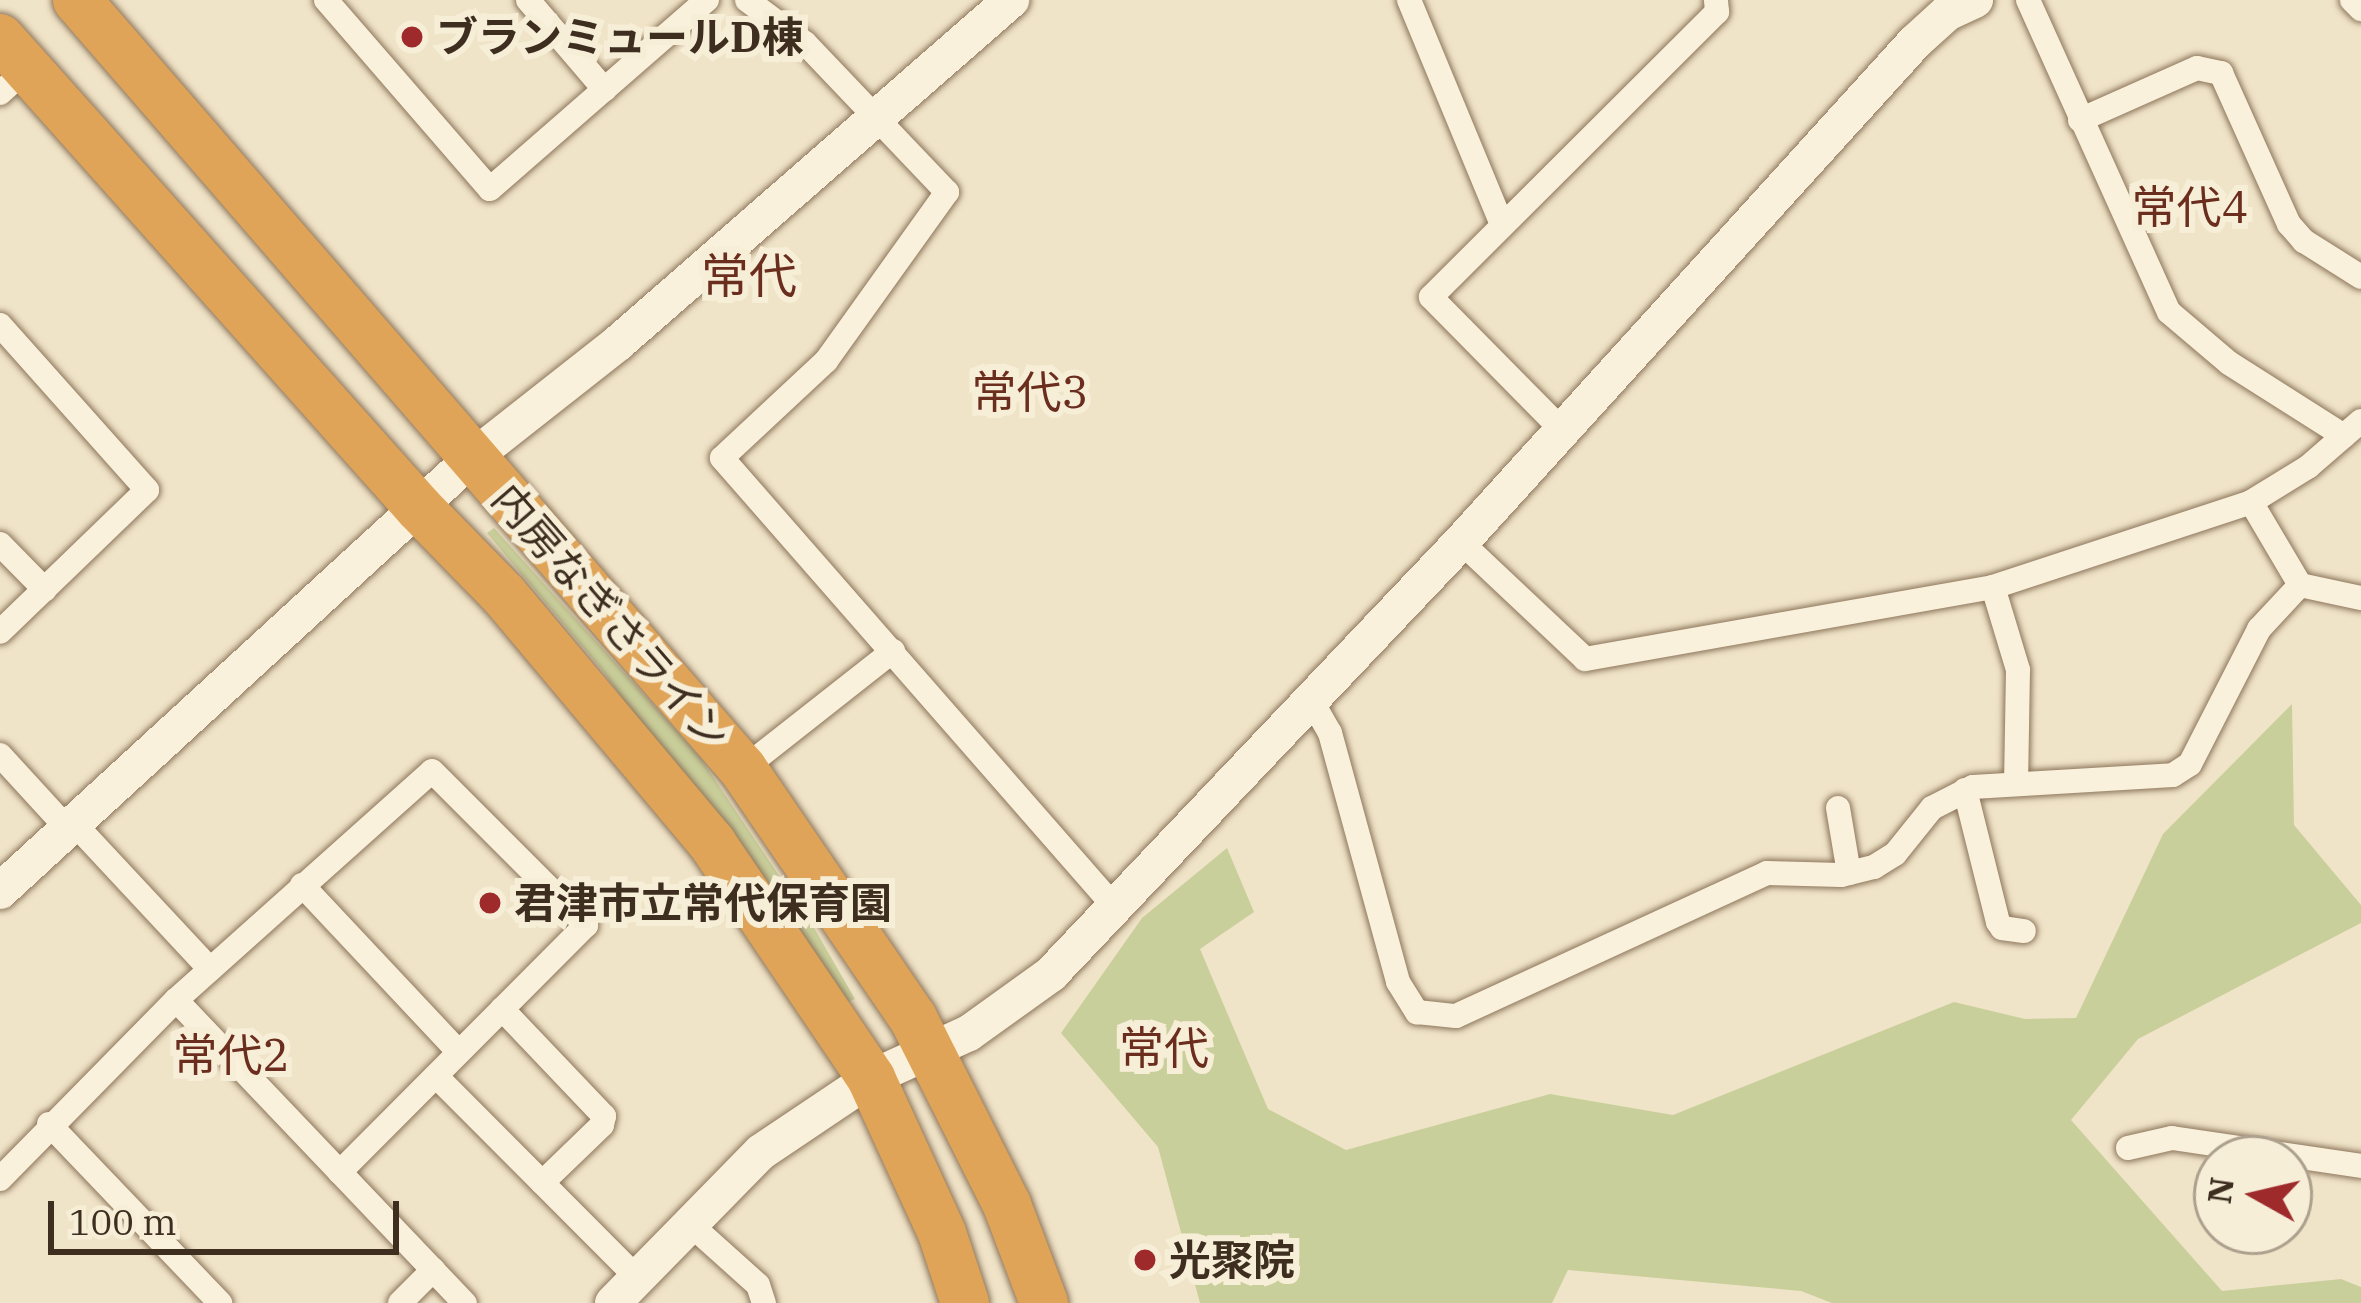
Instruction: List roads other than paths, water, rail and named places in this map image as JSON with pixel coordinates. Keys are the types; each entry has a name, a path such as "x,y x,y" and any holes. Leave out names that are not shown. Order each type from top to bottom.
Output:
{"highway":[{"name":"内房なぎさライン","path":"76,0 743,769 842,910 931,1052 1007,1205 1044,1303"},
{"name":"内房なぎさライン","path":"9,67 504,595 712,843 871,1078 942,1233 965,1303"}],"street":[{"path":"326,0 490,189 707,0"},
{"path":"528,0 605,90"},
{"path":"747,0 788,27 947,192 826,361 722,458 1112,904"},
{"path":"0,891 68,823 472,458 618,343 1010,0"},
{"path":"1409,0 1502,225"},
{"path":"1563,430 1431,297 1717,12 1716,0"},
{"path":"436,1076 542,1183 625,1290 761,1153 871,1078 969,1033 1051,974 1112,904 1461,542 1915,42 1947,14 1975,0"},
{"path":"1461,542 1585,658 1993,587 2251,502 2353,429 2229,363 2169,312 2028,0"},
{"path":"2352,0 2361,9"},
{"path":"2080,120 2197,68 2221,73 2289,224 2304,242 2361,278"},
{"path":"0,325 147,490 0,632"},
{"path":"2251,502 2300,585 2361,598"},
{"path":"0,544 44,590"},
{"path":"1310,698 1330,733 1398,982 1418,1012 1456,1016 1766,874 1849,874 1895,854 1932,808 1965,790 2015,782 2173,775 2190,764 2259,629 2300,585"},
{"path":"1993,587 2018,670 2015,782"},
{"path":"743,769 893,651"},
{"path":"0,755 210,969"},
{"path":"0,1180 49,1124 176,1000 432,771 586,925 340,1172"},
{"path":"1965,790 1998,922 2002,928 2024,931"},
{"path":"1838,808 1849,874"},
{"path":"302,885 459,1052"},
{"path":"176,1000 465,1303"},
{"path":"502,1009 604,1116 542,1183"},
{"path":"49,1124 220,1303"},
{"path":"2128,1148 2172,1138 2360,1162"},
{"path":"691,1224 758,1285 764,1303"},
{"path":"400,1303 433,1270"}],"place":[{"name":"ブランミュールD棟","path":"412,37"},
{"name":"君津市立常代保育園","path":"490,903"},
{"name":"光聚院","path":"1145,1260"}],"district":[{"name":"常代4","path":"2190,207"},
{"name":"常代","path":"749,276"},
{"name":"常代3","path":"1030,392"},
{"name":"常代","path":"1164,1048"},
{"name":"常代2","path":"231,1055"}]}
